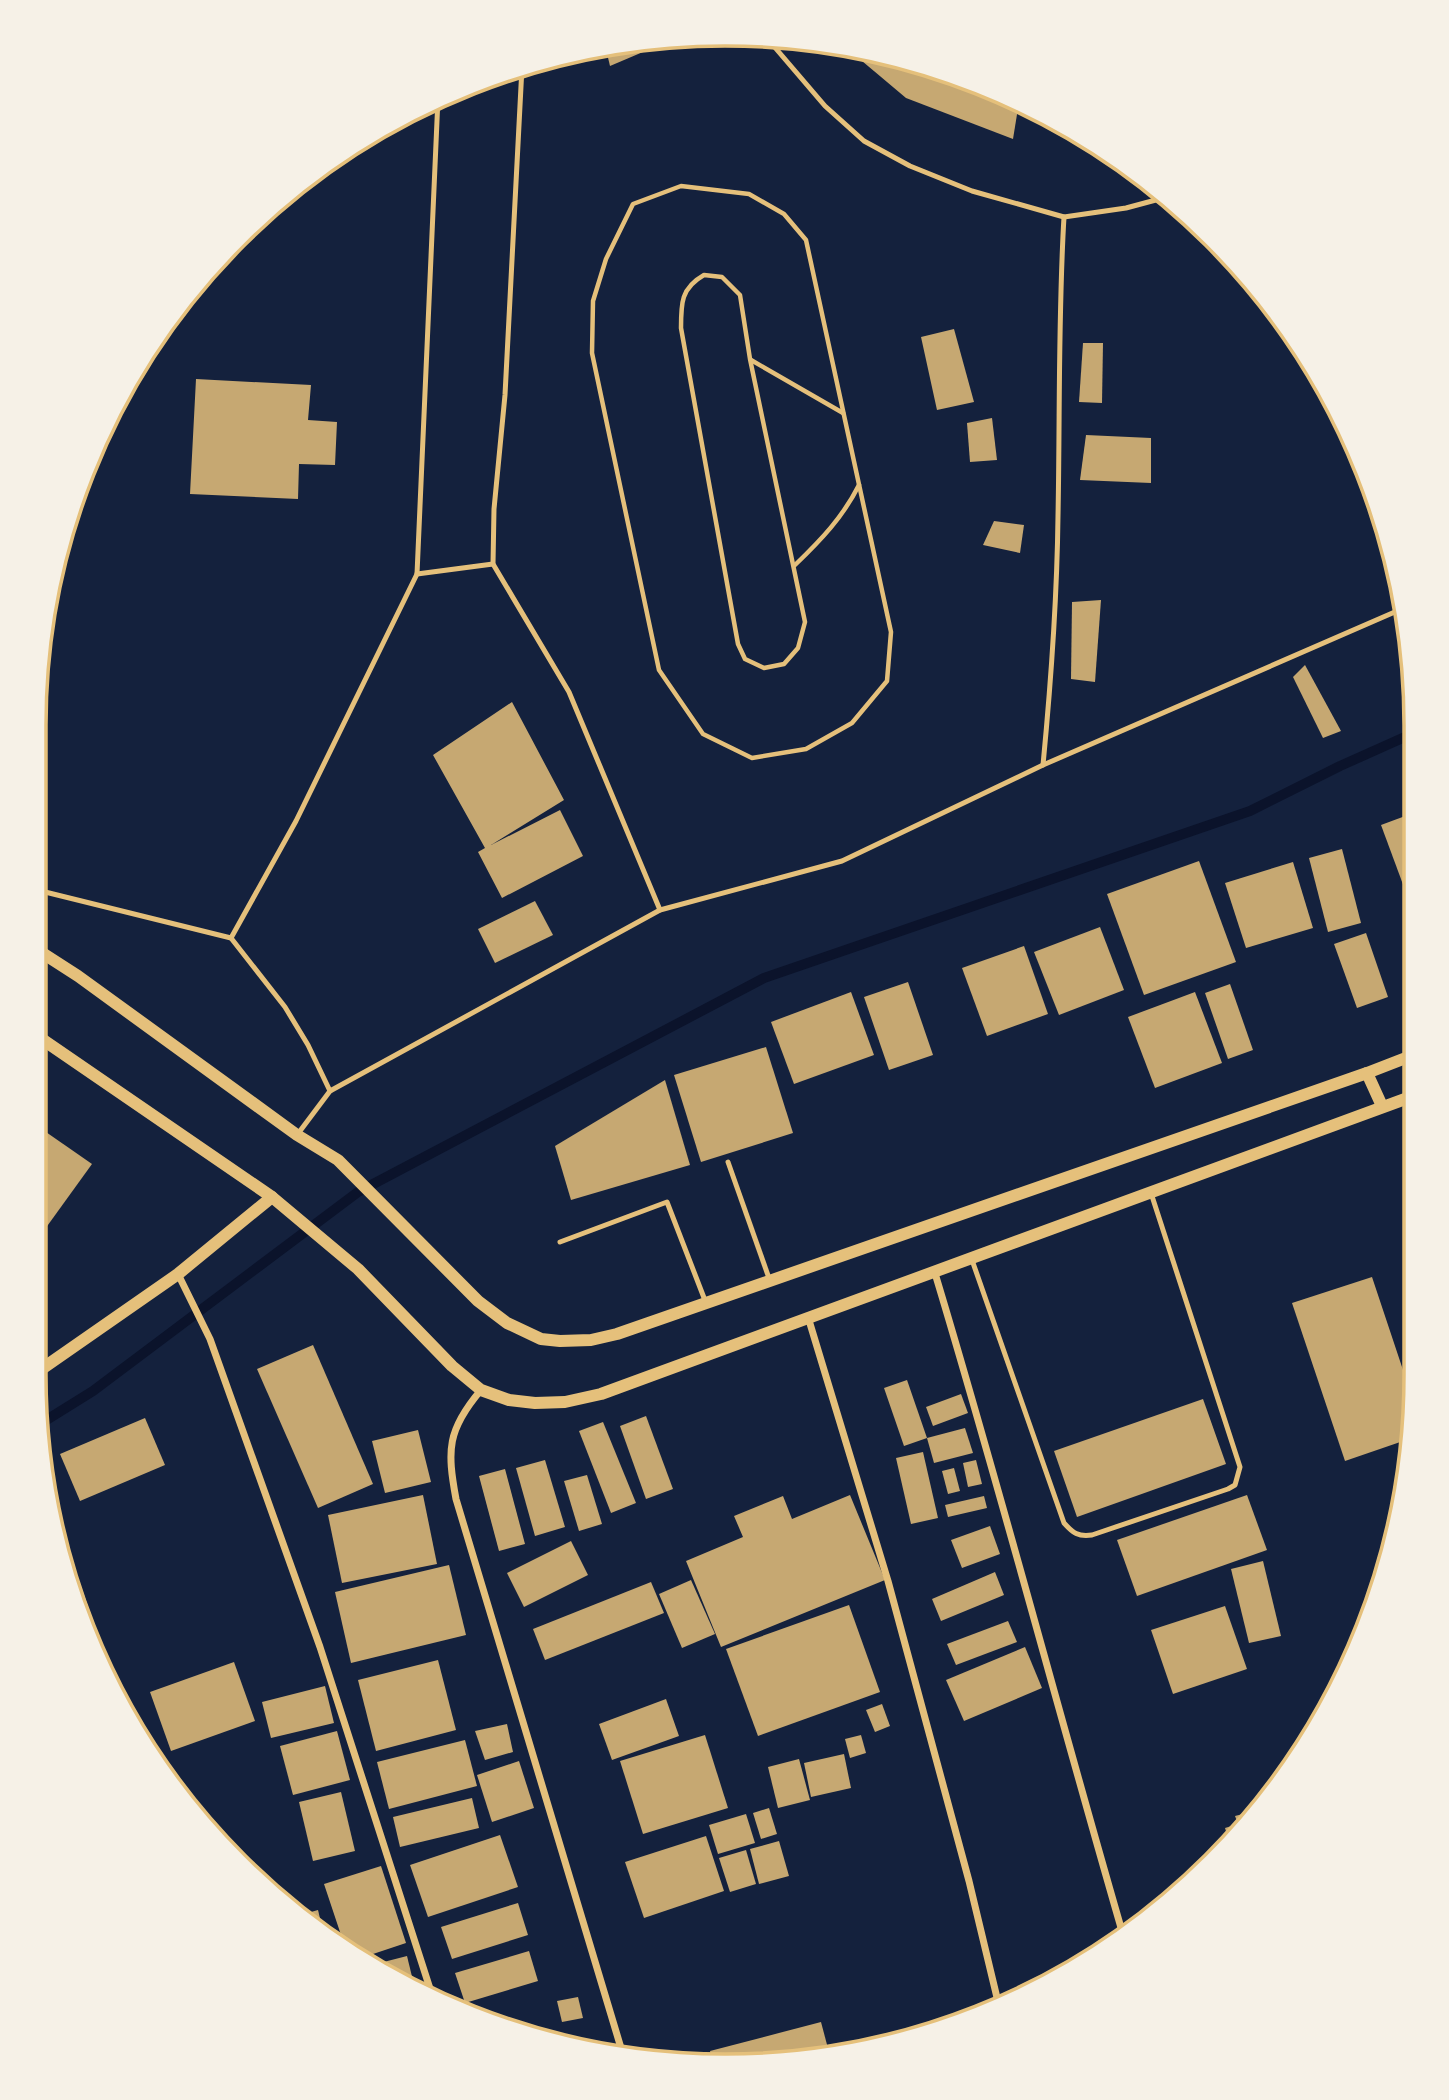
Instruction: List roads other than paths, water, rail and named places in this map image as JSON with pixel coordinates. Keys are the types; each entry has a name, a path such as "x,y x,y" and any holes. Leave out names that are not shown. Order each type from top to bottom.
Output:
{"street":[{"path":"46,955 297,1135 338,1160 478,1301 507,1323 541,1339 559,1341 591,1340 617,1334 1404,1059"},
{"path":"46,1042 272,1197 358,1269 452,1366 481,1390 509,1400 535,1403 565,1402 601,1394 1404,1099"},
{"path":"1367,1073 1382,1106"},
{"path":"46,1366 178,1274 272,1197"},
{"path":"934,1270 1000,1494 1121,1927"},
{"path":"178,1274 210,1339 320,1647 429,1986"},
{"path":"807,1317 891,1594 969,1881 997,1997"},
{"path":"481,1390 458,1422 450,1447 456,1499 620,2046"}],"lane":[{"path":"775,48 825,106 864,141 910,166 972,191 1064,218 1155,200"},
{"path":"521,77 506,382 494,509 493,564 569,692 660,910"},
{"path":"231,938 296,821 417,574 437,110"},
{"path":"1043,765 1054,649 1060,274 1064,218"},
{"path":"417,574 493,564"},
{"path":"297,1135 330,1091 660,910 842,861 1043,765 1394,612"},
{"path":"46,892 231,938 285,1007 308,1045 330,1091"},
{"path":"729,1162 770,1281"},
{"path":"971,1257 1064,1522 1072,1532 1082,1536 1092,1535 1228,1489 1235,1485 1240,1466 1150,1191"},
{"path":"560,1242 667,1202 706,1303"}],"waterway":[{"path":"47,1420 93,1391 358,1192 764,978 1250,811 1404,737"}]}
